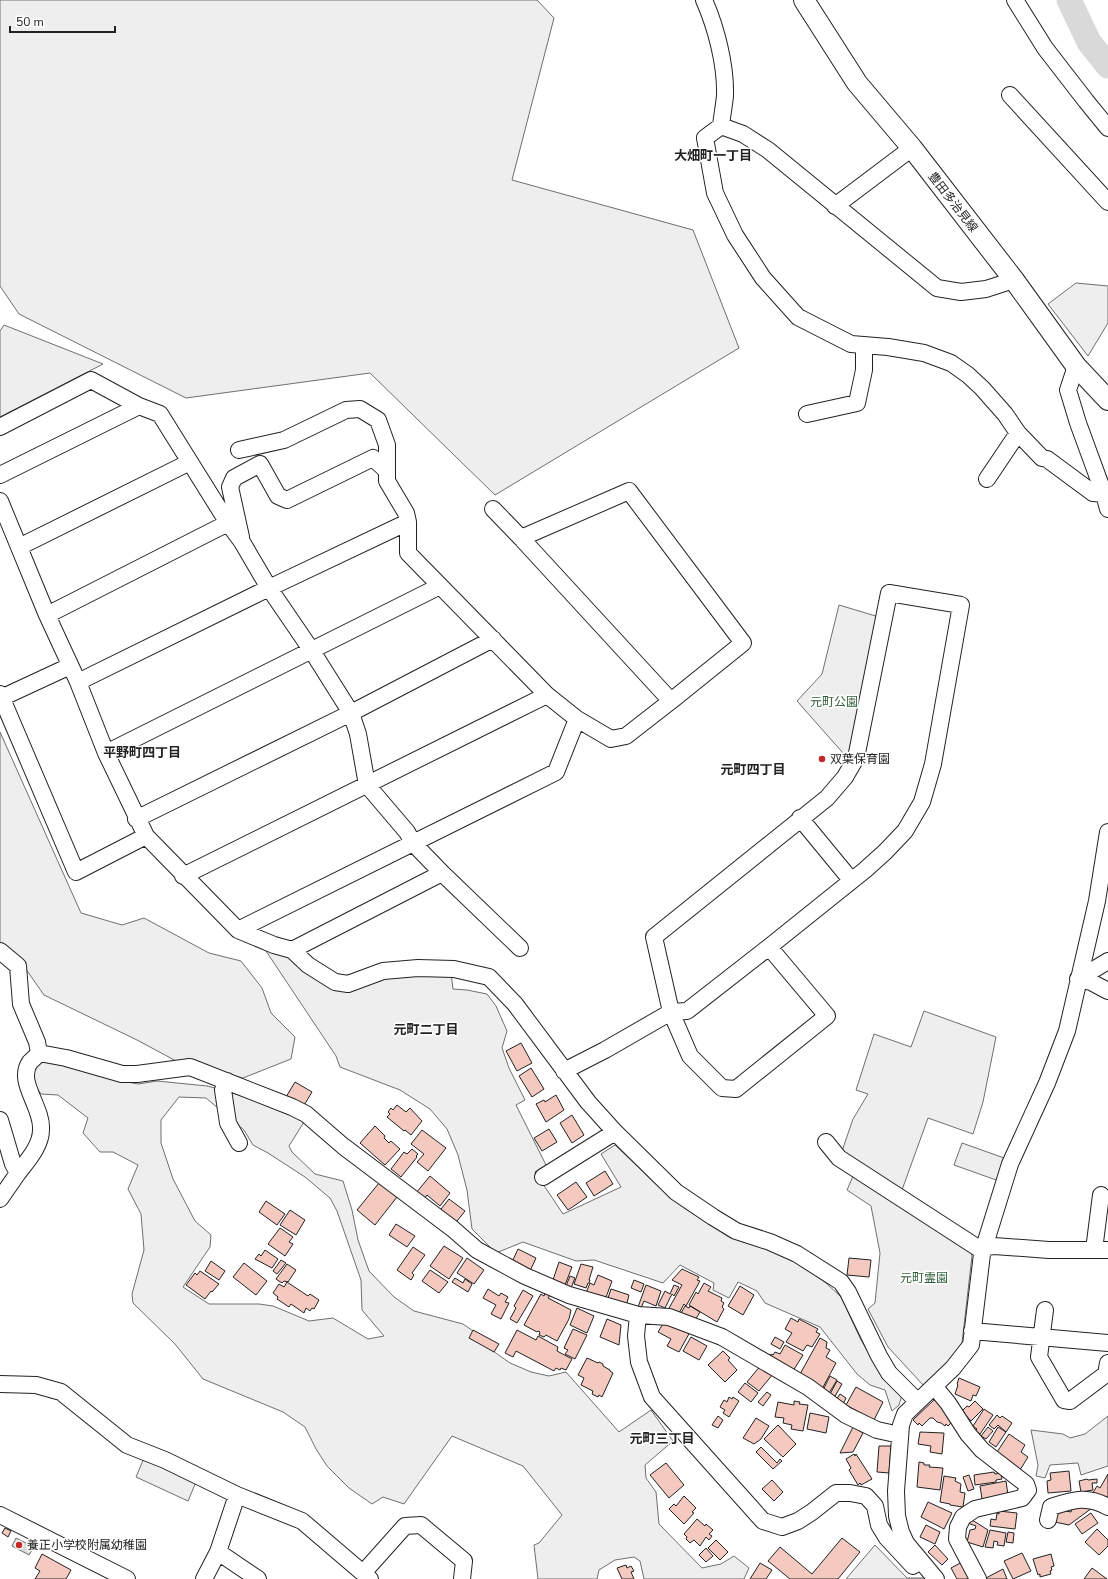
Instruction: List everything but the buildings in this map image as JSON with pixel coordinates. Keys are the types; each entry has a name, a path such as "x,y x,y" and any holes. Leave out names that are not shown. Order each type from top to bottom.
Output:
{"main road":[{"name":"豊田多治見線","path":"804,0 857,83 912,148 1014,280 1076,366 1108,400"}],"street":[{"path":"704,0 720,50 725,95 721,126 705,138 716,193 735,235 763,278 798,317 851,344 888,346 924,353 951,363 968,375 982,388 1005,414 1018,433 1042,458 1047,459 1106,502"},
{"path":"1015,0 1045,48 1108,128"},
{"path":"1010,95 1108,202"},
{"path":"721,126 743,134 768,150 937,288 961,292 986,290 1014,280"},
{"path":"835,206 912,148"},
{"path":"808,414 857,403 864,370 864,345"},
{"path":"1076,366 1068,390 1106,502"},
{"path":"0,427 91,380 139,406 160,414 228,523 242,542 269,588 351,712 358,734 366,785 407,832 413,843 520,948"},
{"path":"0,475 139,406"},
{"path":"239,450 284,440 346,410 360,409 378,420 387,445 387,480 406,513 408,522 408,553 547,695 577,719 612,739 626,736 743,643 629,491 521,538"},
{"path":"987,478 1018,433"},
{"path":"242,542 230,487 234,478 260,464 278,496 287,500 373,458 386,470"},
{"path":"19,547 190,462"},
{"path":"0,501 47,615 78,682 106,753 136,819 146,836 183,876 238,930 274,945 292,950 308,965 335,982 348,984 383,971 418,968 454,969 489,977 515,1004 588,1102 615,1132 676,1192 713,1217 736,1230 770,1242 797,1254 841,1282 848,1292 879,1356 889,1373 917,1401"},
{"path":"493,509 671,700"},
{"path":"78,682 269,588 408,522"},
{"path":"47,615 228,523"},
{"path":"106,753 440,586"},
{"path":"564,1071 605,1050 671,1012 687,1011 851,880 885,852 900,836 922,802 933,764 961,606 888,593 856,758 845,778 826,798 654,937 671,1012 690,1056 722,1088 736,1089 827,1016 769,947"},
{"path":"136,819 351,712 493,639"},
{"path":"70,666 1,696 76,872 146,836"},
{"path":"183,876 547,695"},
{"path":"238,930 556,772 577,719"},
{"path":"800,818 851,880"},
{"path":"934,1577 906,1543 899,1524 896,1491 901,1426 905,1414 963,1356 971,1345 982,1254 1010,1164 1047,1083 1067,1030 1097,901 1108,832"},
{"path":"292,950 442,873"},
{"path":"0,951 18,966 21,1004 37,1042 39,1053"},
{"path":"1078,979 1108,961"},
{"path":"1078,979 1091,982 1108,991"},
{"path":"39,1053 66,1058 122,1074 138,1074 190,1066 292,1107 306,1114 343,1146 453,1229 478,1250 525,1276 570,1295 638,1316 669,1317 722,1337 808,1386 846,1415 878,1430 900,1435"},
{"path":"0,1199 34,1151 42,1131 36,1105 27,1087 26,1072 30,1062 39,1053"},
{"path":"227,1081 223,1090 228,1123 239,1143"},
{"path":"0,1120 13,1164 18,1174"},
{"path":"543,1177 615,1132"},
{"path":"826,1142 839,1158 863,1175 978,1248 994,1246 1049,1250 1101,1250 1100,1196"},
{"path":"1046,1310 1039,1357 1064,1400 1070,1401 1106,1374 1108,1363"},
{"path":"638,1316 636,1336 639,1362 652,1397 763,1521 782,1527 803,1518 836,1493 866,1496 876,1506 879,1525 887,1538 913,1567 934,1577"},
{"path":"972,1331 1108,1343"},
{"path":"0,1384 36,1385 60,1392 127,1445 165,1460 237,1495 302,1521 366,1576 405,1526 421,1525 464,1561 462,1579"},
{"path":"934,1386 948,1403 968,1434 982,1450 1026,1484 1028,1490 1022,1498 975,1509 963,1517 958,1527 957,1539 978,1579"},
{"path":"204,1579 218,1552 237,1495"},
{"path":"1048,1520 1051,1507 1074,1500 1092,1500 1108,1507"},
{"path":"0,1516 127,1579"},
{"path":"218,1552 258,1579"}],"green space":[{"path":"0,0 537,0 554,18 512,180 693,230 739,348 495,495 370,373 186,398 19,314 0,286"},
{"path":"1076,283 1108,286 1108,323 1088,356 1048,304"},
{"path":"4,325 103,364 0,417 0,331"},
{"name":"元町公園","path":"839,605 879,617 850,761 797,701 822,674"},
{"path":"0,732 81,913 122,925 144,918 209,953 241,961 262,988 271,1013 295,1037 291,1059 243,1078 178,1062 137,1040 44,995 23,965 0,945"},
{"path":"262,945 284,953 329,982 385,974 451,973 453,989 487,994 496,1006 507,1031 502,1048 509,1068 525,1100 516,1105 546,1165 535,1172 563,1214 621,1187 601,1154 615,1145 657,1185 683,1207 729,1237 790,1257 826,1283 841,1297 861,1340 878,1368 902,1395 899,1405 892,1411 885,1390 870,1385 857,1374 820,1327 765,1303 757,1291 738,1282 729,1298 713,1290 714,1283 680,1265 663,1283 594,1260 576,1261 523,1242 496,1253 472,1229 467,1190 458,1155 447,1129 430,1109 400,1090 340,1067 336,1056"},
{"name":"元町霊園","path":"924,1011 996,1037 983,1102 973,1134 928,1118 898,1201 971,1249 972,1256 962,1343 948,1363 924,1386 888,1347 868,1309 875,1303 880,1253 871,1206 847,1190 857,1167 841,1154 853,1119 868,1094 856,1090 874,1034 911,1047"},
{"path":"46,1060 111,1079 138,1084 157,1081 207,1086 287,1111 304,1122 289,1146 292,1152 315,1174 343,1181 352,1210 358,1240 369,1271 394,1297 414,1311 463,1324 476,1333 483,1344 510,1363 531,1372 549,1376 566,1372 619,1432 651,1410 673,1441 645,1465 646,1478 656,1492 659,1524 702,1568 721,1564 734,1556 749,1568 744,1579 644,1579 640,1561 634,1557 615,1560 599,1570 597,1579 538,1579 534,1545 539,1543 562,1515 523,1466 452,1436 404,1504 383,1497 372,1504 349,1488 327,1466 316,1449 305,1427 283,1412 203,1379 175,1344 133,1303 132,1294 144,1250 141,1214 128,1189 138,1165 113,1152 100,1152 83,1133 88,1118 58,1095 41,1094 32,1074 38,1063","holes":["179,1097 206,1098 244,1130 253,1145 305,1177 330,1198 337,1211 361,1280 362,1310 384,1336 368,1339 333,1318 309,1321 273,1306 259,1304 209,1304 183,1287 210,1247 211,1235 195,1221 173,1179 161,1143 161,1120"]},
{"path":"962,1143 1007,1159 999,1181 954,1165"},
{"path":"1108,1416 1108,1466 1081,1475 1078,1463 1050,1465 1045,1478 1036,1476 1038,1465 1031,1430 1063,1434 1070,1438 1085,1434"},
{"path":"144,1458 196,1482 188,1501 136,1477"},
{"path":"875,1545 907,1578 933,1579 846,1579"}],"shaded area":[{"path":"16,1538 34,1547 29,1555 12,1546"}],"waterway":[{"path":"1069,0 1089,42 1108,66"}],"place":[{"name":"双葉保育園","path":"822,759"},
{"name":"養正小学校附属幼稚園","path":"19,1545"}],"district":[{"name":"大畑町一丁目","path":"713,156"},
{"name":"平野町四丁目","path":"142,753"},
{"name":"元町四丁目","path":"753,770"},
{"name":"元町二丁目","path":"426,1030"},
{"name":"元町三丁目","path":"662,1439"}]}
